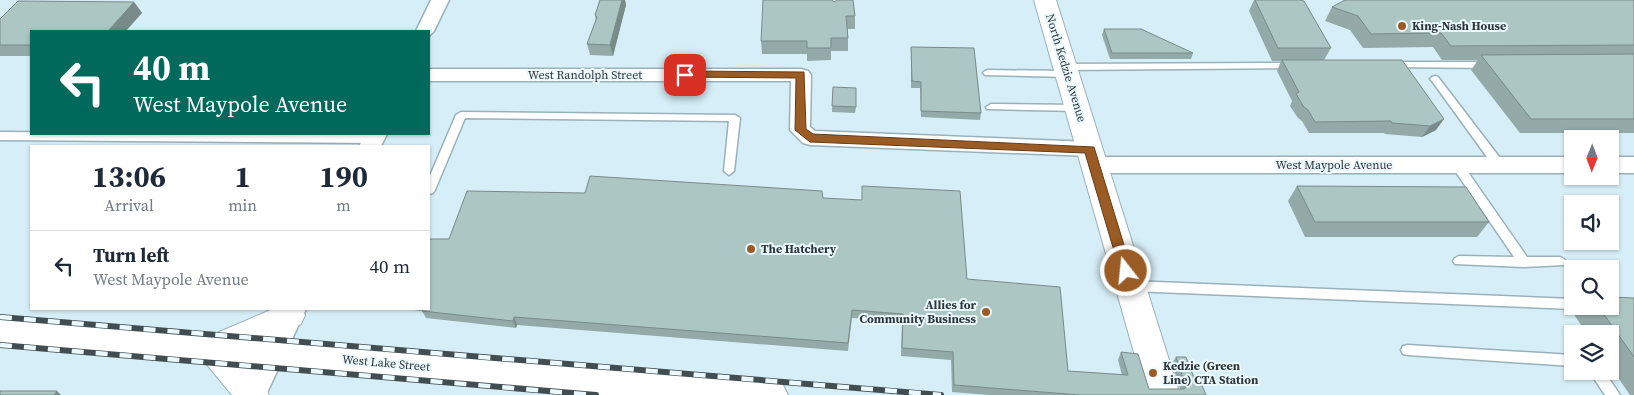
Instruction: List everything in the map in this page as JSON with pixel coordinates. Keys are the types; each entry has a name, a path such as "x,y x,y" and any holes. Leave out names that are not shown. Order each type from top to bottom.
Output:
{"main road":[{"name":"North Kedzie Avenue","path":"1045,0 1163,395"},
{"path":"252,395 213,349 291,312"},
{"name":"West Lake Street","path":"0,331 771,395"}],"street":[{"path":"425,30 440,0"},
{"name":"West Randolph Street","path":"430,75 800,75"},
{"name":"West Maypole Avenue","path":"800,75 800,130 810,138 1092,157 1457,166 1564,165"},
{"path":"1619,165 1634,165"},
{"path":"252,395 291,312"}],"lane":[{"path":"1378,66 1496,65"},
{"path":"988,73 1299,66"},
{"path":"1435,79 1499,165"},
{"path":"992,107 1077,108"},
{"path":"430,188 461,115 735,118 729,171"},
{"path":"0,136 373,140"},
{"path":"1457,166 1524,262"},
{"path":"1459,261 1560,262"},
{"path":"1131,286 1564,304"},
{"path":"1408,350 1564,360"},
{"path":"1602,380 1613,395"}],"building":[{"path":"600,0 622,0 610,45 587,44 597,17 595,15"},
{"path":"763,0 832,0 834,2 837,0 853,0 855,16 846,16 848,38 831,38 831,48 807,48 807,41 761,41"},
{"path":"1255,0 1304,1 1331,48 1278,48"},
{"path":"1345,0 1634,0 1634,45 1451,46 1441,33 1371,34 1358,16 1332,7"},
{"path":"18,1 134,2 109,30 30,30 30,45 0,45 0,19"},
{"path":"1104,29 1141,29 1193,53 1112,53"},
{"path":"911,47 974,48 981,113 921,111 921,82 912,81"},
{"path":"1634,54 1634,119 1531,119 1481,55"},
{"path":"1282,60 1402,60 1444,119 1430,126 1392,123 1391,121 1315,122 1296,94 1299,92"},
{"path":"833,87 856,88 856,107 832,106"},
{"name":"The Hatchery","path":"590,176 822,191 823,198 862,200 862,186 960,191 967,279 1060,287 1068,371 1128,375 1121,352 1138,354 1149,389 1184,389 1186,387 1176,357 1186,357 1195,380 1200,381 1206,395 1080,395 954,385 953,352 902,348 903,314 852,310 848,343 514,317 513,321 422,311 430,310 430,239 449,239 467,191 585,193"},
{"path":"1297,186 1466,187 1489,222 1315,222"},
{"path":"1619,297 1634,298 1634,357 1619,336 1619,325 1611,325 1604,315 1619,315"},
{"path":"0,391 57,391 54,395 0,395"}],"railway":[{"path":"0,317 941,395"},
{"path":"0,345 596,395"}],"place":[{"name":"King-Nash House","path":"1402,26"},
{"name":"The Hatchery","path":"751,249"},
{"name":"Allies for Community Business","path":"986,312"},
{"name":"Kedzie (Green Line) CTA Station","path":"1153,373"}],"route":[{"path":"685,75 800,75 800,130 810,138 1090,149 1126,271"}]}
